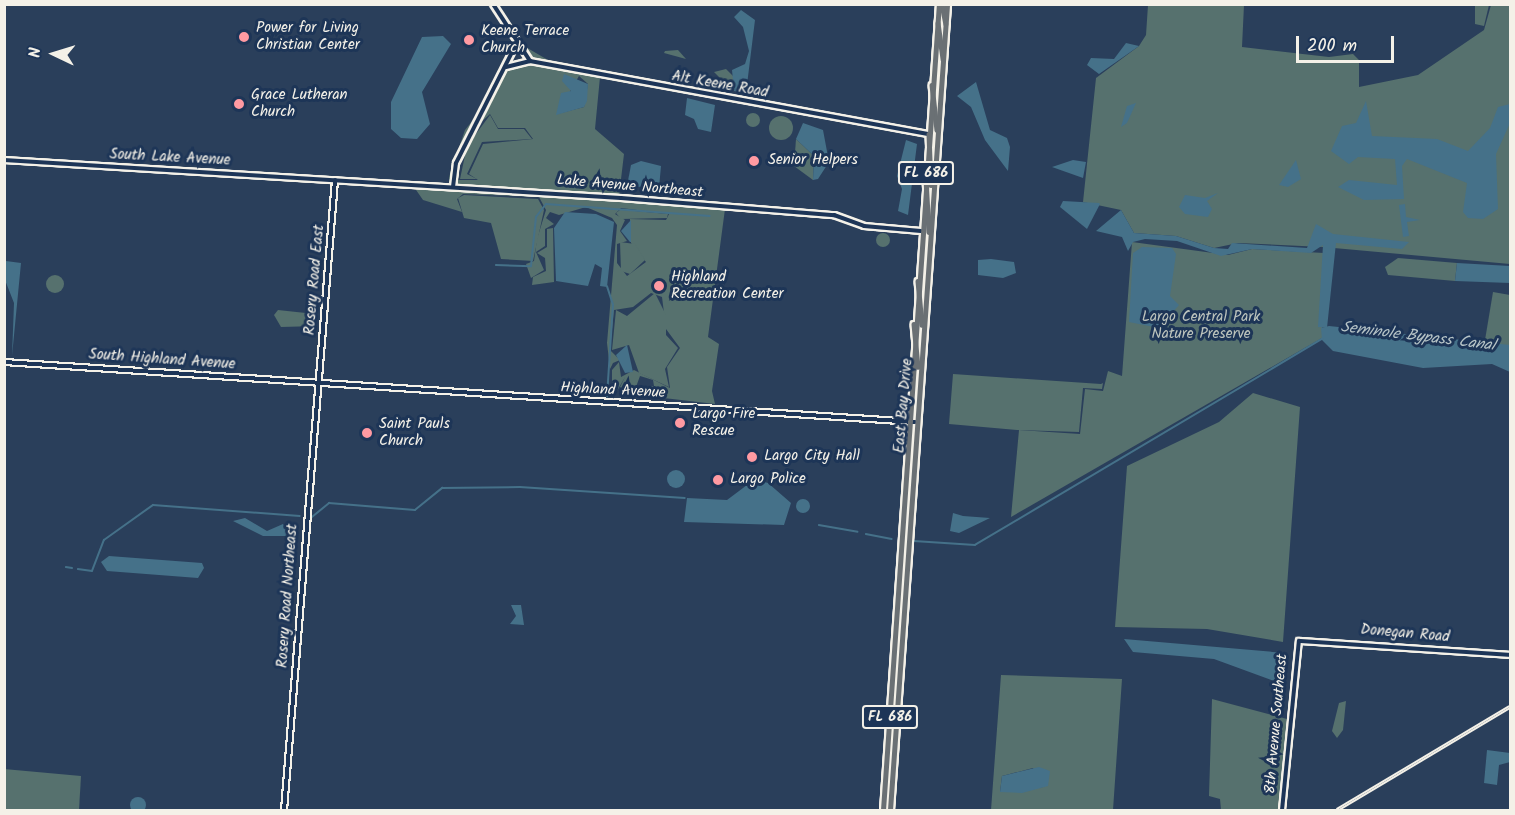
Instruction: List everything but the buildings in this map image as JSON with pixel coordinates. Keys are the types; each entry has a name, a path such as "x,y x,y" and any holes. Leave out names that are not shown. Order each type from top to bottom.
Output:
{"main road":[{"name":"East Bay Drive","path":"883,810 906,423 940,4"},
{"path":"940,4 946,24"},
{"name":"East Bay Drive","path":"890,810 907,605 914,424 947,4"},
{"path":"937,23 943,60"},
{"path":"932,85 937,130"},
{"path":"928,134 933,187"},
{"path":"925,178 930,232"},
{"path":"917,280 922,325"},
{"path":"914,324 919,369"}],"street":[{"path":"493,4 515,45 530,61 503,70"},
{"path":"453,187 456,164 515,45"},
{"name":"Alt Keene Road","path":"530,61 928,134"},
{"name":"South Lake Avenue","path":"4,160 335,180"},
{"name":"Lake Avenue Northeast","path":"335,180 834,215 864,226 921,231"},
{"name":"Rosery Road East","path":"318,383 335,180"},
{"name":"South Highland Avenue","path":"4,362 318,383"},
{"name":"Highland Avenue","path":"318,383 914,424"},
{"name":"Rosery Road Northeast","path":"284,810 318,383"},
{"name":"Donegan Road","path":"1299,641 1510,655"},
{"name":"8th Avenue Southeast","path":"1282,810 1299,641"}],"green space":[{"path":"1148,5 1244,5 1242,47 1329,57 1353,54 1359,60 1359,87 1418,75 1484,30 1491,5 1510,5 1510,264 1323,247 1238,243 1214,248 1176,236 1134,233 1121,210 1083,202 1096,78 1139,46 1146,35"},
{"path":"1475,5 1489,5 1484,26 1475,24"},
{"path":"517,42 548,60 578,69 530,59"},
{"path":"678,50 686,59 664,53 665,51"},
{"path":"529,62 600,77 595,129 624,154 619,196 726,205 455,185 460,160 458,180 478,180 469,174 483,144 533,139 525,128 498,128 490,114 478,125 505,71","holes":["579,76 588,84 584,107 557,114"]},
{"path":"726,69 734,77 732,90 714,72"},
{"path":"481,110 455,163 449,185 449,177 465,130"},
{"path":"753,113 758,115 760,120 758,125 753,127 748,125 746,120 748,115"},
{"path":"490,115 498,129 524,129 532,139 482,142 467,174 477,179 460,179 467,146"},
{"path":"781,116 790,119 793,128 790,137 781,140 772,137 769,128 772,119"},
{"path":"796,139 814,156 813,180 794,166"},
{"path":"414,187 621,199 725,209 708,337 719,344 712,391 715,404 638,395 620,387 625,377 617,391 612,389 612,370 619,362 621,377 634,370 670,388 667,367 680,348 666,329 662,297 651,293 633,307 614,310 610,350 620,360 613,363 610,369 607,343 617,225 612,218 586,207 559,215 550,212 546,218 554,224 545,229 545,246 536,252 544,270 531,278 526,264 534,261 537,239 546,210 539,197 463,194 457,199 462,212 423,200","holes":["621,208 669,214 666,220 630,219 631,243 646,262 627,276 617,263 617,244 627,241 620,231 625,220 615,214","640,376 653,380 654,386 636,387"]},
{"path":"464,195 538,199 544,210 533,261 501,259 491,223 464,218 458,198"},
{"path":"621,209 668,214 667,218 621,219 616,213"},
{"path":"553,228 554,282 532,285 533,277 546,271 545,258 537,253 547,247 547,229"},
{"path":"880,233 886,233 890,240 886,247 880,247 876,243 876,237"},
{"path":"620,242 635,244 645,260 630,274 621,271"},
{"name":"Largo Central Park Nature Preserve","path":"1132,242 1228,255 1252,249 1324,253 1322,338 1011,517 1019,430 1080,434 1085,389 1103,391 1108,371 1122,376"},
{"path":"1398,258 1457,263 1455,281 1388,275 1385,267"},
{"path":"51,275 59,275 64,280 62,291 51,293 46,288 46,280"},
{"path":"1493,292 1510,295 1510,345 1490,345 1485,340"},
{"path":"655,293 666,315 666,335 678,348 665,369 669,387 639,373 629,345 612,350 616,310 627,316"},
{"path":"278,310 315,314 317,326 281,327 274,315"},
{"path":"953,374 1103,383 1102,389 1083,388 1079,432 1017,430 949,424"},
{"path":"1253,393 1300,407 1283,642 1207,629 1115,627 1127,466 1219,422"},
{"path":"1001,675 1122,679 1113,810 991,810","holes":["1033,768 1043,787 1000,792 1002,776"]},
{"path":"1212,699 1287,719 1280,810 1221,810 1220,799 1209,796"},
{"path":"1346,701 1343,730 1337,738 1332,731 1339,703"},
{"path":"4,769 81,776 79,810 5,810"}],"water":[{"path":"741,10 755,20 746,93 734,91 732,70 745,64 749,51 743,27 734,17"},
{"path":"443,36 451,44 422,92 430,124 417,139 401,138 391,129 391,102 422,37"},
{"path":"1126,43 1139,46 1099,74 1087,65 1091,58 1114,59"},
{"path":"564,74 588,84 587,101 584,107 556,115 561,93 571,91 562,81"},
{"path":"976,82 990,130 1007,138 1010,147 1008,171 985,140 971,107 957,96"},
{"path":"687,98 715,105 711,132 698,129 694,119 685,115"},
{"path":"1366,101 1372,136 1437,139 1468,151 1490,128 1498,107 1510,104 1510,123 1496,154 1498,209 1483,219 1468,218 1463,212 1467,183 1407,159 1402,166 1404,199 1364,200 1338,187 1349,180 1397,185 1395,159 1358,157 1349,164 1331,151 1342,126 1356,123"},
{"path":"1136,103 1127,123 1121,127 1127,106"},
{"path":"803,123 823,130 829,162 818,179 813,180 814,156 796,139"},
{"path":"906,140 917,144 908,215 898,211 902,189 897,176"},
{"path":"1073,160 1086,162 1083,178 1052,167"},
{"path":"1296,160 1301,179 1288,187 1279,185"},
{"path":"641,161 661,166 659,188 627,186 631,165"},
{"path":"1218,193 1207,201 1212,209 1208,217 1185,214 1179,207 1185,195 1205,198"},
{"path":"1063,201 1100,204 1087,229 1060,207"},
{"path":"1405,204 1406,217 1420,220 1407,222 1409,236 1403,237 1399,205"},
{"path":"1121,210 1134,233 1176,236 1214,248 1228,249 1232,243 1307,248 1316,224 1333,234 1409,242 1402,249 1336,243 1327,328 1318,327 1323,245 1311,253 1252,249 1221,256 1177,241 1145,239 1133,242 1128,251 1122,237 1096,231"},
{"path":"565,212 596,214 614,222 607,287 600,286 602,268 595,264 588,286 556,281 554,228"},
{"path":"631,220 631,242 630,242 621,231"},
{"path":"1142,247 1172,248 1176,254 1170,296 1179,305 1159,328 1129,322 1133,253"},
{"path":"978,260 1014,262 1016,273 1003,278 978,275"},
{"path":"6,261 21,263 12,356 14,303 5,280"},
{"path":"1457,263 1510,266 1510,283 1455,281"},
{"name":"Seminole Bypass Canal","path":"1329,326 1510,345 1510,372 1492,364 1423,368 1333,351 1322,340 1321,328"},
{"path":"627,345 633,372 625,373 616,355"},
{"path":"676,470 682,473 685,479 682,485 676,488 670,485 667,479 670,473"},
{"path":"755,479 768,483 791,503 784,525 684,522 687,498 727,500"},
{"path":"803,499 808,501 810,506 808,511 803,513 798,511 796,506 798,501"},
{"path":"953,513 990,518 959,533 950,531"},
{"path":"245,518 267,531 283,524 290,533 292,526 293,536 263,536 233,521"},
{"path":"109,556 202,563 204,568 198,578 107,571 101,562"},
{"path":"511,605 521,605 524,625 510,624 516,616"},
{"path":"1124,639 1285,653 1286,679 1277,682 1214,659 1133,652"},
{"path":"1487,750 1510,753 1510,762 1499,765 1497,785 1484,783"},
{"path":"1039,767 1050,771 1048,786 1022,793 1000,792 1002,776"},
{"path":"138,797 144,799 146,805 144,811 138,813 132,811 130,805 132,799"}],"waterway":[{"path":"496,265 531,266 536,217 546,204 710,216"},
{"path":"607,287 613,305 607,397"},
{"path":"914,541 975,545 1322,339"},
{"path":"312,517 329,503 415,510 442,488 520,487 685,498"},
{"path":"78,569 92,571 104,540 153,505 300,516"},
{"path":"819,525 857,532"},
{"path":"866,534 892,539"},
{"path":"66,567 72,568"}],"railway":[{"path":"1337,810 1510,707"}],"place":[{"name":"Power for Living Christian Center","path":"244,37"},
{"name":"Keene Terrace Church","path":"469,40"},
{"name":"Grace Lutheran Church","path":"239,104"},
{"name":"Senior Helpers","path":"754,161"},
{"name":"Highland Recreation Center","path":"659,286"},
{"name":"Largo Fire Rescue","path":"680,423"},
{"name":"Saint Pauls Church","path":"367,433"},
{"name":"Largo City Hall","path":"752,457"},
{"name":"Largo Police","path":"718,480"}]}
